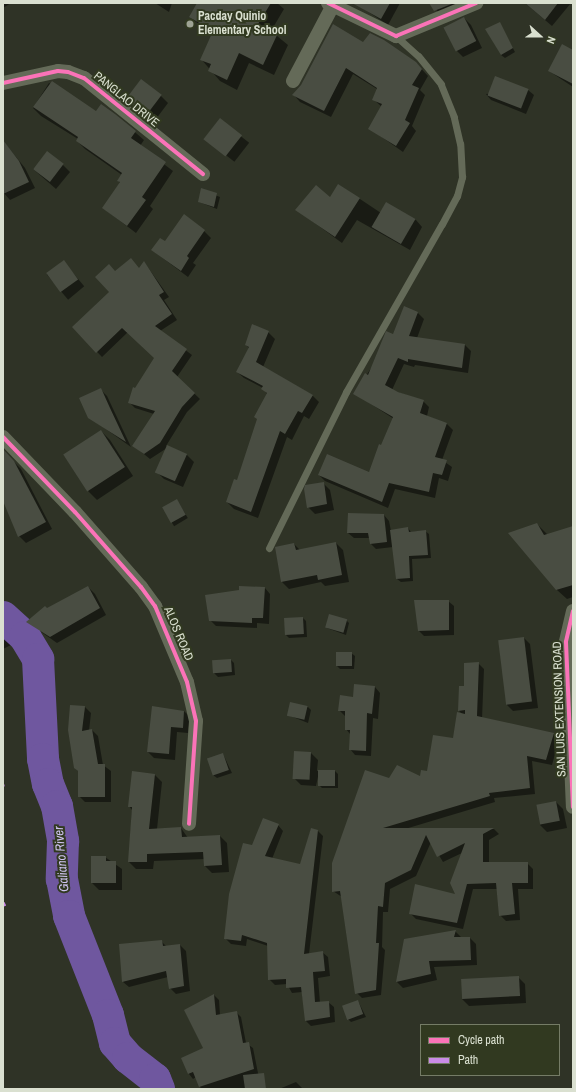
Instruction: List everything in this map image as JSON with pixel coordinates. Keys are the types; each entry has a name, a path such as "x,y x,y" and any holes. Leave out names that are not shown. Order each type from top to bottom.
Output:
{"street":[{"path":"293,81 331,4 396,36 476,3"},
{"name":"PANGLAO DRIVE","path":"3,83 58,71 68,72 84,78 203,174"},
{"name":"ALOS ROAD","path":"3,437 75,512 141,587 155,606 187,682 196,720 189,824"},
{"name":"SAN LUIS EXTENSION ROAD","path":"573,611 566,642 573,807"}],"lane":[{"path":"269,548 346,392 457,196 462,177 460,144 454,117 441,84 418,56 396,36"}],"building":[{"path":"197,3 271,3 258,24 278,33 263,65 239,53 227,80 208,71 211,64 200,60 213,31 189,17"},
{"path":"352,3 390,3 381,19"},
{"path":"429,3 454,3 434,11"},
{"path":"525,3 558,3 545,20"},
{"path":"464,17 476,41 456,51 444,27"},
{"path":"500,22 513,48 501,55 485,29"},
{"path":"333,24 363,42 370,33 384,40 416,62 422,69 412,85 419,88 405,120 410,123 396,146 368,129 382,104 372,100 377,88 346,68 324,111 292,95 301,85"},
{"path":"562,44 573,50 573,84 548,71"},
{"path":"495,76 529,89 521,109 487,96"},
{"path":"141,79 162,95 146,115 125,100"},
{"path":"52,81 96,111 101,104 136,131 131,138 166,162 142,197 146,200 127,226 102,208 120,182 117,181 122,173 76,141 78,137 33,107"},
{"path":"220,118 242,135 225,157 203,139"},
{"path":"3,140 19,161 29,182 3,194"},
{"path":"47,151 64,164 50,182 33,169"},
{"path":"338,184 360,198 335,237 295,210 316,185 330,197"},
{"path":"201,188 217,193 214,207 198,202"},
{"path":"386,202 415,219 401,244 372,227"},
{"path":"184,214 205,230 187,256 189,258 181,271 151,250 160,238 165,241"},
{"path":"131,258 139,268 144,261 164,292 159,295 172,314 155,326 187,349 172,371 195,393 182,407 160,443 144,454 132,446 155,411 128,403 133,387 135,388 154,358 122,328 96,353 72,327 109,292 95,277 109,264 115,271"},
{"path":"64,260 78,279 60,292 46,273"},
{"path":"404,306 418,312 409,336 465,344 462,368 408,359 408,362 398,358 385,385 398,392 424,400 420,413 447,423 435,457 447,460 442,475 433,473 429,492 389,483 382,502 318,475 327,454 369,472 379,444 381,445 393,417 353,394 365,373 368,375 386,331 393,334"},
{"path":"252,324 269,331 256,362 313,395 302,413 298,411 285,434 280,431 251,512 226,502 234,479 237,480 257,419 254,417 267,393 261,389 263,386 236,372 249,347 245,345"},
{"path":"101,388 126,442 88,418 79,398"},
{"path":"101,430 125,467 87,491 63,455"},
{"path":"167,445 187,454 175,481 155,472"},
{"path":"3,449 14,461 46,522 18,537 3,501"},
{"path":"324,482 327,504 307,508 304,489 305,485"},
{"path":"177,499 186,515 171,523 162,507"},
{"path":"348,513 384,514 387,542 370,544 368,533 347,533"},
{"path":"537,523 544,535 573,526 573,585 556,590 508,533"},
{"path":"408,527 409,532 426,530 428,555 409,556 410,578 396,579 390,530"},
{"path":"336,542 342,575 318,580 317,575 281,582 275,547 294,543 296,550"},
{"path":"88,586 100,608 50,637 26,622 45,606 47,608"},
{"path":"239,586 265,587 263,618 252,618 252,623 209,621 205,595 239,590"},
{"path":"414,600 449,600 449,630 418,631"},
{"path":"329,614 347,619 343,633 325,627"},
{"path":"303,617 304,634 285,635 284,618"},
{"path":"524,637 532,702 506,705 498,640"},
{"path":"336,652 352,652 352,666 336,666"},
{"path":"231,659 232,672 213,673 212,660"},
{"path":"479,662 477,716 554,733 546,760 527,756 530,788 489,793 490,796 383,828 494,828 483,834 483,862 528,862 528,883 512,883 515,914 499,916 496,883 467,884 457,923 409,914 415,884 455,894 450,883 465,843 437,857 426,835 411,870 385,883 383,907 378,906 376,943 379,943 376,990 355,994 340,891 332,892 332,863 365,770 389,778 397,765 420,776 421,770 427,771 433,735 453,738 457,712 465,714 465,710 458,711 459,686 464,686 464,663"},
{"path":"354,684 375,686 372,714 367,713 366,751 349,750 350,730 345,730 345,711 338,711 340,695 353,697"},
{"path":"290,702 308,706 304,720 287,716"},
{"path":"70,705 85,706 82,731 92,729 98,764 105,764 105,797 78,797 78,771 74,768 68,730"},
{"path":"152,706 184,711 183,728 171,727 169,754 147,752"},
{"path":"294,751 311,752 310,780 293,779"},
{"path":"223,753 229,770 213,776 207,759"},
{"path":"318,770 335,770 335,786 318,786"},
{"path":"132,771 155,774 149,829 181,827 182,837 220,835 222,865 204,866 203,852 147,854 147,862 128,862 132,807 128,807"},
{"path":"556,801 560,821 540,824 536,805"},
{"path":"263,818 279,824 265,856 300,864 311,828 318,830 304,954 323,951 325,971 313,972 315,1002 329,1001 330,1017 305,1021 301,987 286,988 286,979 268,980 267,943 242,935 241,941 224,939 229,894 243,843 252,845"},
{"path":"91,856 106,856 106,861 116,861 116,883 91,883"},
{"path":"456,930 454,937 470,937 471,960 429,961 431,974 396,982 404,939"},
{"path":"162,940 163,946 180,944 184,986 169,989 166,971 122,982 119,944"},
{"path":"519,976 520,996 462,999 461,979"},
{"path":"214,994 216,1015 237,1011 243,1043 249,1042 254,1069 199,1087 193,1072 188,1074 181,1058 203,1048 184,1010"},
{"path":"358,1000 363,1014 347,1020 342,1006"},
{"path":"264,1073 266,1089 245,1089 243,1075"}],"waterway":[{"name":"Galiano River","path":"3,617 25,637 38,659 43,759 48,784 57,806 63,841 62,879 69,916 108,1015 115,1043 128,1058 155,1079 159,1089"}],"marked path":[{"path":"3,902 5,906"}],"cycle path":[{"path":"328,3 396,36 476,3"},
{"path":"3,83 58,71 68,72 84,78 203,174"},
{"path":"3,437 75,512 141,587 155,606 187,682 196,721 189,824"},
{"path":"573,611 566,642 573,807"}],"place":[{"name":"Pacday Quinio Elementary School","path":"190,24"}]}
